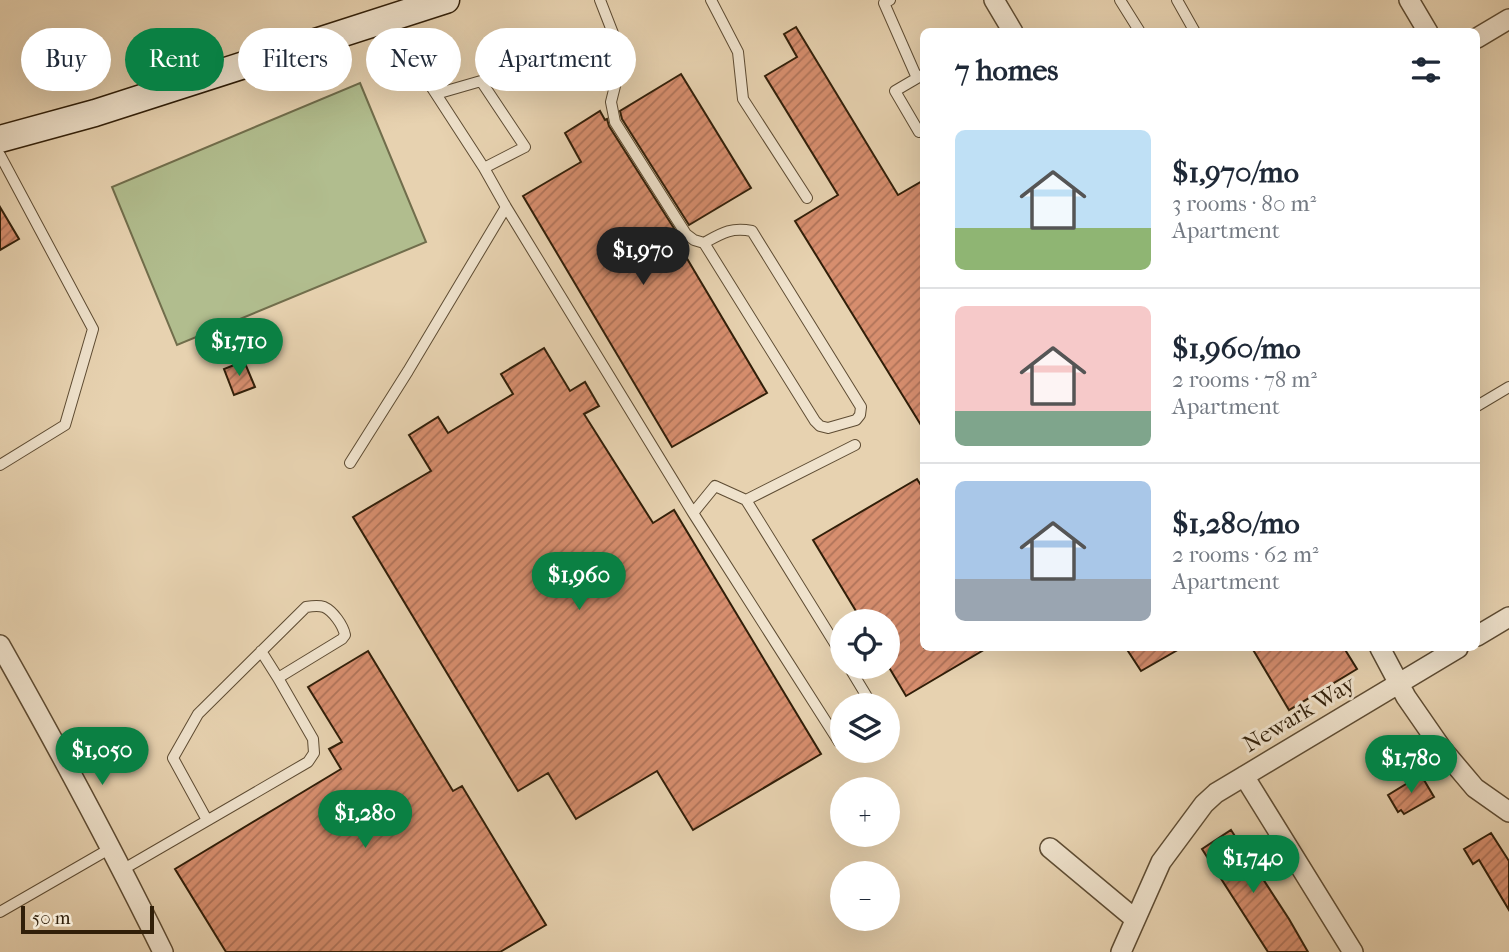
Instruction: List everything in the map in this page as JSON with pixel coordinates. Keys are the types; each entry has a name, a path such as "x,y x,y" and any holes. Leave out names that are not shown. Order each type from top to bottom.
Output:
{"street":[{"path":"0,139 95,113 446,0"},
{"path":"994,0 1007,27"},
{"path":"1409,0 1426,28"},
{"path":"1480,35 1509,19"},
{"path":"1480,634 1509,617"},
{"path":"0,646 57,744 163,952"},
{"path":"1382,651 1406,697 1442,748 1475,788 1509,812"},
{"name":"Newark Way","path":"1121,952 1161,862 1204,804 1216,793 1453,651"},
{"path":"1244,776 1353,952"},
{"path":"1050,848 1135,919"}],"lane":[{"path":"600,0 617,41 618,74 611,102 615,122 686,234 704,243 815,421 828,428 856,420 861,407 752,231 727,230 704,243"},
{"path":"711,0 738,51 743,99 807,198"},
{"path":"890,0 884,3 920,76 895,91 920,131"},
{"path":"1121,0 1138,28"},
{"path":"1177,0 1193,28"},
{"path":"388,20 484,168 693,513 830,725"},
{"path":"436,94 481,81 525,148 484,168"},
{"path":"0,155 4,173 44,238 93,329 65,425 0,465"},
{"path":"350,463 506,207"},
{"path":"1480,404 1509,387"},
{"path":"747,500 855,445"},
{"path":"693,513 715,486 747,500 830,635"},
{"path":"207,820 173,758 198,714 261,651 306,607 326,607 343,626 345,635 278,678"},
{"path":"122,870 308,762 314,753 313,739 261,651"},
{"path":"0,912 111,848"}],"green space":[{"path":"360,83 426,242 177,345 112,187 341,91 352,91 352,86"}],"building":[{"path":"796,27 898,195 920,182 920,424 795,221 838,195 765,76 797,57 784,34"},
{"path":"681,74 751,188 689,225 622,119 620,111"},
{"path":"600,111 677,233 673,235 767,393 672,447 523,196 581,162 565,133"},
{"path":"0,207 19,239 0,250"},
{"path":"544,348 570,391 585,382 599,406 584,414 653,523 674,510 821,754 693,830 657,771 576,819 548,773 518,791 353,517 431,471 409,435 438,417 448,433 513,394 501,374"},
{"path":"244,361 255,387 234,395 224,369"},
{"path":"917,479 920,484 920,651 982,651 906,696 896,679 900,679 900,609 855,609 813,540"},
{"path":"368,651 453,791 462,786 546,925 500,952 226,952 175,869 341,769 329,749 342,742 308,687"},
{"path":"1128,651 1176,651 1141,671"},
{"path":"1254,651 1346,651 1357,669 1289,710"},
{"path":"1421,775 1434,797 1404,814 1401,810 1398,812 1388,795"},
{"path":"1231,830 1308,952 1268,952 1202,849"},
{"path":"1491,833 1509,861 1509,910 1479,860 1473,864 1464,849"}]}
